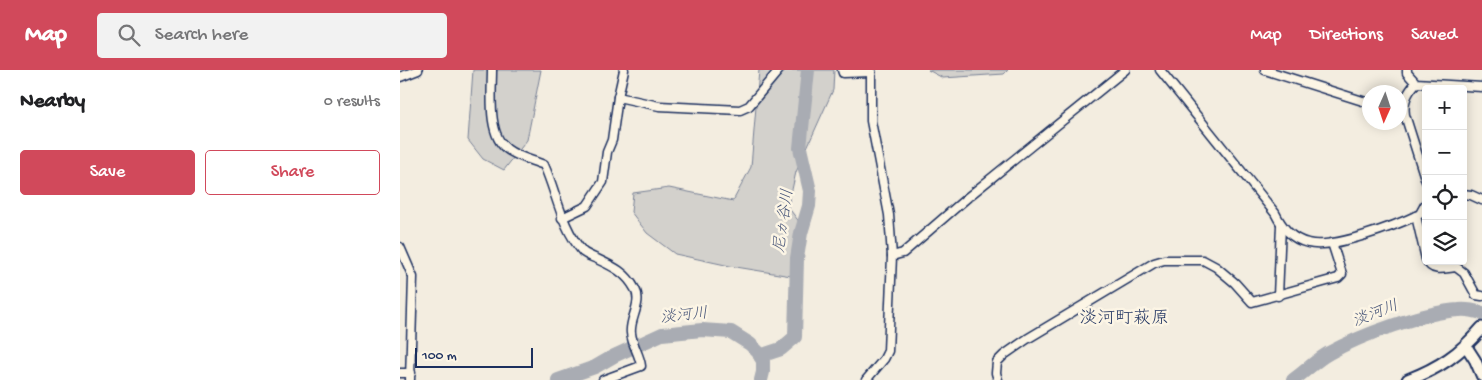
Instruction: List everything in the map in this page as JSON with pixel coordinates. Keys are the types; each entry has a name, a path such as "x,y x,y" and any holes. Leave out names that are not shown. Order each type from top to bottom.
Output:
{"main road":[{"path":"1408,380 1435,369 1466,346 1479,332"}],"street":[{"path":"400,77 418,70"},
{"path":"492,70 493,121 501,144 509,151 544,165 562,218 575,241 585,254 615,267 627,277 636,290 637,303 631,333 641,366 603,380"},
{"path":"562,218 587,206 603,182 607,152 612,140 624,70"},
{"path":"618,97 659,106 740,110 749,106 779,70"},
{"path":"842,70 843,72 871,71 871,122 889,215 892,256 888,351 884,360 866,380"},
{"path":"892,256 903,253 968,197 1125,70"},
{"path":"1160,70 1275,213 1281,225 1288,233 1308,243 1332,243 1347,240 1416,216 1422,210"},
{"path":"1265,70 1362,101"},
{"path":"1407,70 1407,73 1416,83 1482,87"},
{"path":"1407,95 1416,83"},
{"path":"1407,128 1424,175"},
{"path":"1467,194 1482,200"},
{"path":"1416,216 1422,233"},
{"path":"1278,296 1281,225"},
{"path":"998,380 996,373 997,362 1004,355 1027,339 1154,263 1164,260 1203,260 1216,267 1236,283 1252,302 1338,278 1342,274 1332,243"},
{"path":"400,247 413,277 410,377 400,373"},
{"path":"1428,265 1434,269 1452,265"},
{"path":"1457,265 1464,273 1476,295 1482,296"},
{"path":"1466,346 1482,376"}],"shaded area":[{"path":"473,70 541,70 527,140 504,170 483,159 468,140"},
{"path":"759,70 834,70 833,90 796,172 788,207 806,231 791,276 730,266 675,254 647,233 631,212 633,193 669,188 733,201 751,167"},
{"path":"928,70 1008,70 1004,74 943,78"}],"waterway":[{"name":"尼ヵ谷川","path":"760,356 781,349 795,337 797,258 801,233 809,206 810,191 800,148 808,70"},
{"name":"淡河川","path":"1293,380 1329,353 1393,325 1445,312 1465,310 1482,313"},
{"name":"淡河川","path":"558,380 595,367 662,334 702,330 731,332 750,344 763,361 761,380"}],"district":[{"name":"淡河町萩原","path":"1124,319"}]}
